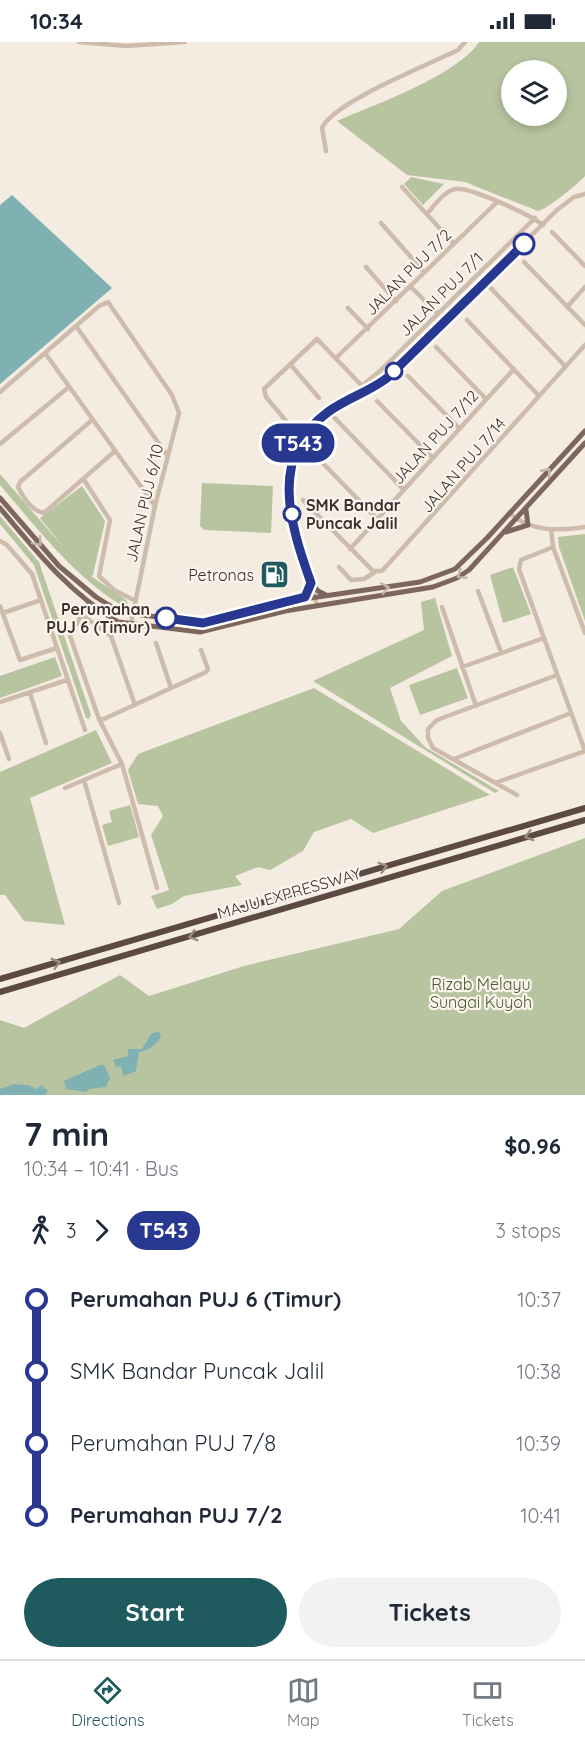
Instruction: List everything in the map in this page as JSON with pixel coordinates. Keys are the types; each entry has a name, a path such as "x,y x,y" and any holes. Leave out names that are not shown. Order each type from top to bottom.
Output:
{"highway":[{"name":"MAJU EXPRESSWAY","path":"0,979 585,808"},
{"name":"MAJU EXPRESSWAY","path":"0,992 585,820"}],"main road":[{"path":"0,498 59,566 76,582 120,612 203,623 302,599 387,588 443,574 463,563 585,430"},
{"path":"0,508 59,577 88,603 118,622 200,632 317,605 411,592 446,583 463,574 585,443"},
{"path":"502,534 528,525 526,508"},
{"path":"311,583 318,591 327,595"},
{"path":"302,599 308,593 311,583"}],"street":[{"path":"79,42 126,46 185,42"},
{"path":"326,151 322,128 332,115 366,94 458,50 465,42"},
{"path":"402,187 453,243"},
{"name":"JALAN PUJ 7/2","path":"427,214 448,192 463,188 535,218 543,225"},
{"path":"317,605 298,547 291,511 292,457 297,443 307,430 328,411 368,392 387,378 543,225 574,197 585,194"},
{"name":"JALAN PUJ 7/2","path":"337,357 496,203"},
{"name":"JALAN PUJ 7/1","path":"362,386 535,218"},
{"path":"381,224 424,272"},
{"path":"552,232 585,266"},
{"path":"525,262 585,325"},
{"path":"366,267 396,301"},
{"path":"486,283 565,366"},
{"path":"410,286 438,314"},
{"path":"567,307 585,287"},
{"name":"JALAN PUJ 6/10","path":"76,326 99,306 108,302 170,391 179,413 155,507 131,623"},
{"path":"348,308 368,329"},
{"path":"467,320 539,396"},
{"path":"0,392 76,326 167,455"},
{"path":"292,428 264,392 265,387 317,339 337,357 368,392"},
{"name":"JALAN PUJ 7/14","path":"376,572 390,566 585,345"},
{"path":"436,346 486,399"},
{"path":"45,353 155,507"},
{"path":"290,364 319,398"},
{"name":"JALAN PUJ 7/12","path":"350,549 514,369"},
{"path":"408,376 459,428"},
{"path":"0,444 69,387"},
{"path":"377,401 432,457"},
{"path":"328,411 404,490"},
{"path":"92,420 20,482 18,487 22,494 37,511 44,513 115,451"},
{"path":"312,452 377,519"},
{"path":"84,480 110,520 99,576 114,590 134,600"},
{"path":"303,500 350,549 376,572 364,579 351,580 339,567"},
{"path":"509,513 528,525 551,529 585,527"},
{"path":"551,529 553,547 585,631"},
{"path":"0,541 7,545 31,572 85,730"},
{"path":"495,783 585,751 519,565 524,558 553,547"},
{"path":"478,591 501,652"},
{"path":"2,616 41,600"},
{"path":"88,603 70,636 99,719 122,764 157,888"},
{"path":"0,606 20,660 57,648"},
{"path":"442,607 476,706"},
{"path":"82,615 111,636 135,705"},
{"path":"462,667 544,638"},
{"path":"156,643 171,688"},
{"path":"99,719 104,719 208,670 201,650"},
{"path":"517,795 433,748 428,738 428,729 437,720 557,675"},
{"path":"0,702 67,680"},
{"path":"30,693 46,743"},
{"path":"453,760 571,713"},
{"path":"0,734 3,751 9,759"},
{"path":"66,788 122,764"},
{"path":"84,780 119,903"}],"green space":[{"path":"479,42 585,42 585,176 562,196 538,211 465,182 407,175 337,121 393,98 453,66"},
{"path":"411,177 444,184 423,205 404,184"},
{"path":"0,474 65,549 40,518 82,486 105,521 91,576 126,600 128,604 124,607 106,595 72,566 42,535 0,485"},
{"path":"202,483 273,486 271,533 204,530 200,526"},
{"path":"0,516 39,562 91,715 89,719 86,718 34,565 0,524"},
{"path":"585,534 585,621 559,547 558,537"},
{"path":"513,567 531,614 503,623 490,575"},
{"path":"435,598 452,656 390,688 401,721 425,747 499,791 495,793 313,681 424,630 421,602"},
{"path":"55,657 62,676 0,698 0,676"},
{"path":"457,668 468,698 420,715 409,685"},
{"path":"314,688 490,795 373,833 351,819 314,832 303,851 270,870 258,867 235,876 242,885 184,896 172,904 157,909 151,896 169,890 151,835 163,816 158,806 138,804 128,770 138,754"},
{"path":"96,730 112,763 30,798 65,925 24,921 5,895 0,895 0,772"},
{"path":"130,805 139,837 108,846 102,825 112,822 109,811"},
{"name":"Rizab Melayu Sungai Kuyoh","path":"585,838 585,1095 0,1095 0,1020 24,1028 120,975 149,996 244,966 399,929 442,891"}],"water":[{"path":"12,195 112,288 0,384 0,205"},
{"path":"159,1031 161,1037 156,1043 149,1049 139,1052 136,1071 123,1076 121,1066 116,1067 113,1060 128,1056 128,1049 142,1049 151,1034"},
{"path":"104,1065 110,1078 106,1087 88,1089 87,1092 66,1089 64,1081"},
{"path":"14,1084 28,1085 36,1089 42,1085 48,1091 45,1095 0,1095 0,1089"}],"bus line":[{"name":"T543","path":"166,618 203,623 305,597 311,583 298,547 291,511 290,475 292,457 297,443 307,430 328,411 368,392 387,378 524,244"}],"place":[{"name":"SMK Bandar Puncak Jalil","path":"292,514"},
{"name":"Petronas","path":"275,575"},
{"name":"Perumahan PUJ 6 (Timur)","path":"166,618"}]}
